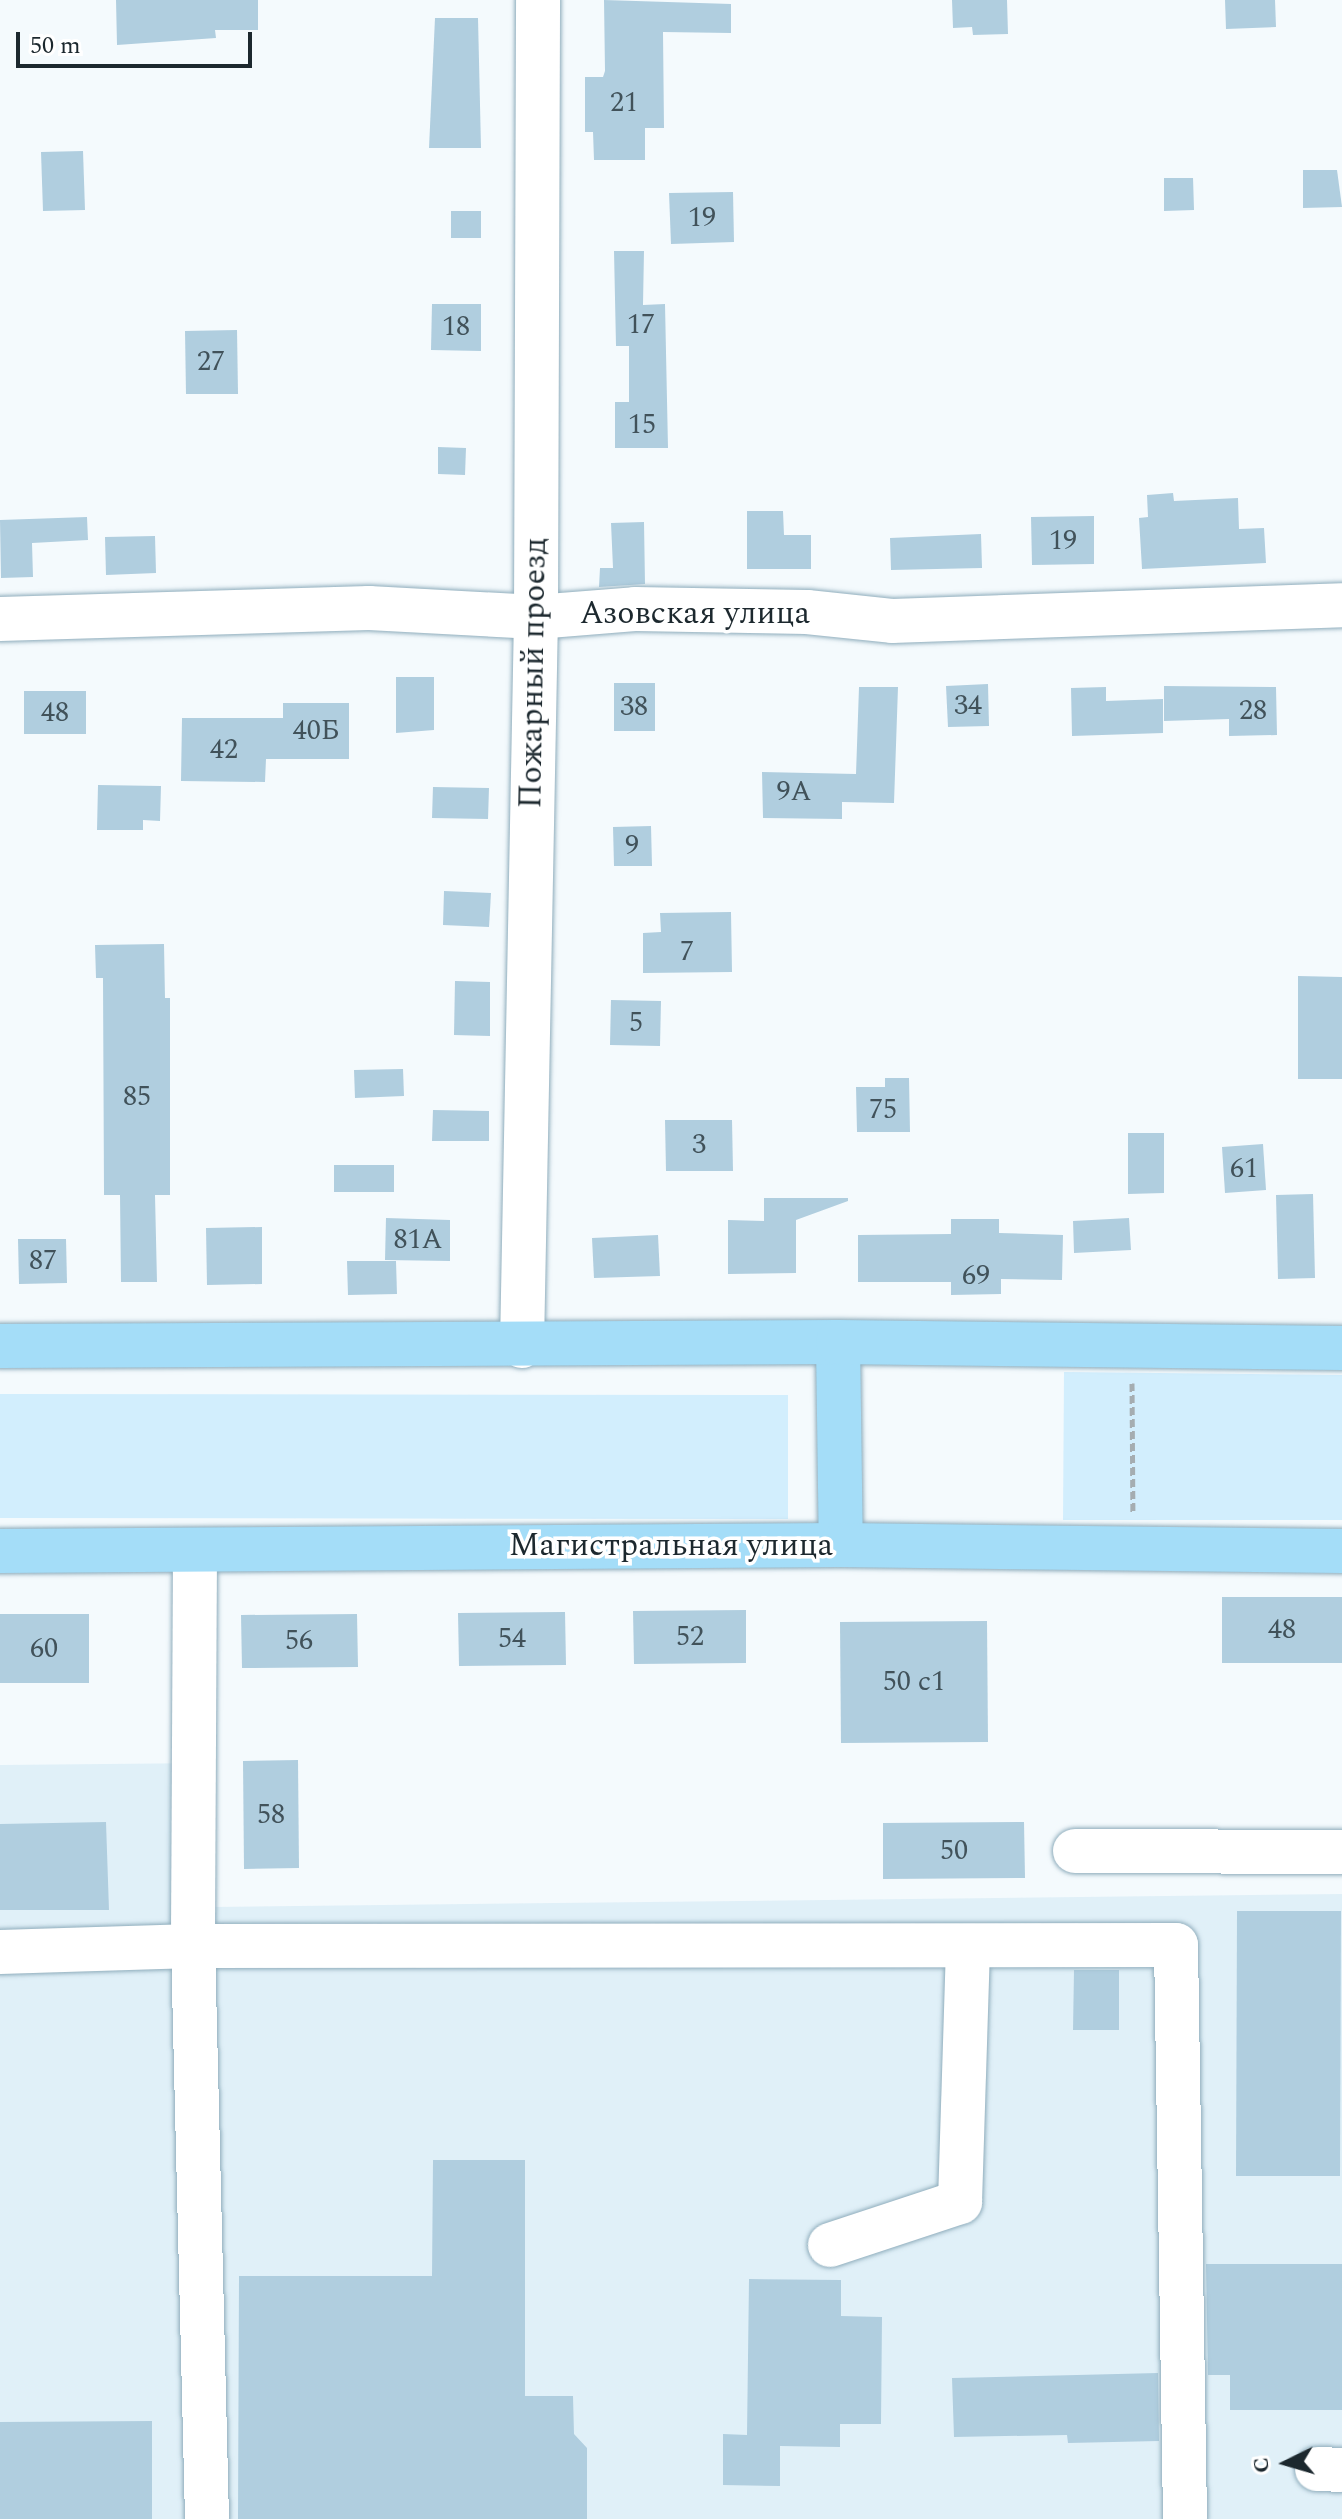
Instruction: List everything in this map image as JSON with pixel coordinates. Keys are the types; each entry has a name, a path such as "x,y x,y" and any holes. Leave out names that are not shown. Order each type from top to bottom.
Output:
{"main road":[{"path":"838,1342 841,1545"},
{"path":"0,1346 522,1346 838,1342 1342,1348"},
{"name":"Магистральная улица","path":"0,1551 841,1545 1133,1552 1342,1551"}],"street":[{"name":"Пожарный проезд","path":"522,1346 536,617 538,0"},
{"name":"Азовская улица","path":"0,619 369,608 536,617 651,609 807,612 892,621 1342,605"},
{"path":"195,1551 193,1946 207,2519"},
{"path":"1075,1851 1342,1852"},
{"path":"0,1952 193,1946 1176,1945 1185,2519"},
{"path":"830,2245 960,2202 968,1947"}],"path":[{"path":"1132,1345 1133,1552"}],"shaded area":[{"path":"1064,1372 1342,1375 1342,1520 1063,1520"},
{"path":"0,1394 788,1395 788,1519 0,1518"},
{"path":"210,1763 211,1907 1342,1894 1342,2519 0,2519 0,1765"}],"building":[{"path":"116,0 258,0 258,30 215,30 216,38 117,45"},
{"path":"604,0 731,4 731,33 663,32 664,128 645,128 645,160 594,160 593,132 585,132 585,77 603,77 605,71"},
{"path":"952,0 1007,0 1008,34 973,35 972,27 953,28"},
{"path":"1225,0 1275,0 1276,27 1226,29"},
{"path":"435,18 478,18 481,148 429,148"},
{"path":"83,151 85,210 43,211 41,152"},
{"path":"1303,170 1337,170 1342,207 1303,208"},
{"path":"1164,178 1193,178 1194,210 1164,211"},
{"path":"733,192 734,242 671,244 669,193"},
{"path":"451,211 481,211 481,238 451,238"},
{"path":"614,251 644,251 643,305 665,304 668,448 615,448 615,402 629,402 629,346 616,346"},
{"path":"432,304 481,304 481,351 431,350"},
{"path":"237,330 238,394 186,394 185,331"},
{"path":"438,447 466,448 465,475 438,474"},
{"path":"1173,493 1174,501 1238,498 1239,529 1264,528 1266,563 1142,569 1139,518 1148,517 1147,495"},
{"path":"747,511 783,511 784,535 811,535 811,569 747,569"},
{"path":"1094,516 1094,564 1032,565 1031,517"},
{"path":"87,517 88,540 32,543 33,577 1,578 0,520"},
{"path":"644,522 645,584 599,587 600,568 613,568 611,523"},
{"path":"981,534 982,568 891,570 890,538"},
{"path":"155,536 156,573 106,575 105,537"},
{"path":"396,677 434,677 434,730 396,733"},
{"path":"614,683 655,683 655,731 614,731"},
{"path":"988,684 989,726 948,727 946,686"},
{"path":"1164,686 1276,687 1277,735 1229,736 1229,719 1164,721"},
{"path":"859,687 898,687 894,803 842,802 842,819 763,818 762,772 856,774"},
{"path":"1106,687 1106,701 1163,699 1163,733 1072,736 1071,688"},
{"path":"24,691 86,691 86,734 24,734"},
{"path":"283,703 349,703 349,759 266,759 265,782 181,781 182,718 283,718"},
{"path":"98,785 161,786 160,821 143,820 143,830 97,830"},
{"path":"433,787 489,788 488,819 432,818"},
{"path":"651,826 652,866 614,866 613,827"},
{"path":"444,891 491,893 489,927 443,925"},
{"path":"731,912 732,972 643,973 643,933 661,932 660,913"},
{"path":"164,944 165,998 170,998 170,1195 155,1195 157,1282 121,1282 120,1195 104,1195 103,978 96,978 95,945"},
{"path":"1298,976 1342,977 1342,1079 1298,1079"},
{"path":"455,981 490,982 490,1036 454,1035"},
{"path":"611,1000 661,1001 660,1046 610,1045"},
{"path":"403,1069 404,1096 355,1098 354,1070"},
{"path":"885,1078 909,1078 910,1132 857,1132 856,1087 885,1087"},
{"path":"433,1110 489,1111 489,1141 432,1141"},
{"path":"665,1120 732,1120 733,1171 666,1171"},
{"path":"1128,1133 1164,1133 1164,1193 1128,1194"},
{"path":"1263,1144 1266,1190 1225,1193 1222,1147"},
{"path":"334,1165 394,1165 394,1192 334,1192"},
{"path":"1313,1194 1315,1278 1278,1279 1276,1195"},
{"path":"764,1198 848,1198 848,1201 796,1220 796,1273 728,1274 728,1220 764,1221"},
{"path":"386,1218 450,1220 450,1261 385,1260"},
{"path":"1129,1218 1131,1250 1074,1253 1073,1221"},
{"path":"951,1219 999,1219 999,1233 1063,1235 1062,1280 1001,1279 1001,1294 951,1295 951,1282 858,1282 858,1235 951,1234"},
{"path":"262,1227 262,1284 207,1285 206,1228"},
{"path":"658,1235 660,1276 594,1278 592,1238"},
{"path":"18,1239 66,1239 67,1283 19,1284"},
{"path":"347,1261 396,1261 397,1294 348,1295"},
{"path":"1222,1597 1342,1597 1342,1663 1222,1663"},
{"path":"746,1610 746,1663 634,1664 633,1611"},
{"path":"565,1612 566,1665 459,1666 458,1613"},
{"path":"0,1614 89,1614 89,1683 0,1683"},
{"path":"357,1614 358,1667 242,1668 241,1615"},
{"path":"987,1621 988,1742 841,1743 840,1622"},
{"path":"298,1760 299,1868 244,1869 243,1761"},
{"path":"106,1822 109,1910 0,1910 0,1824"},
{"path":"1024,1822 1025,1878 883,1879 883,1823"},
{"path":"1237,1911 1341,1911 1340,2176 1236,2176"},
{"path":"1074,1970 1119,1970 1119,2030 1073,2030"},
{"path":"433,2160 525,2160 525,2396 573,2396 574,2434 587,2448 587,2519 238,2519 239,2276 432,2276"},
{"path":"1206,2264 1342,2264 1342,2410 1230,2410 1230,2375 1208,2375"},
{"path":"749,2279 841,2280 841,2316 882,2317 881,2424 840,2424 840,2447 780,2446 780,2486 723,2485 723,2434 747,2435"},
{"path":"1158,2373 1159,2441 1068,2443 1067,2435 954,2437 952,2378"},
{"path":"152,2421 152,2519 0,2519 0,2422"}]}
